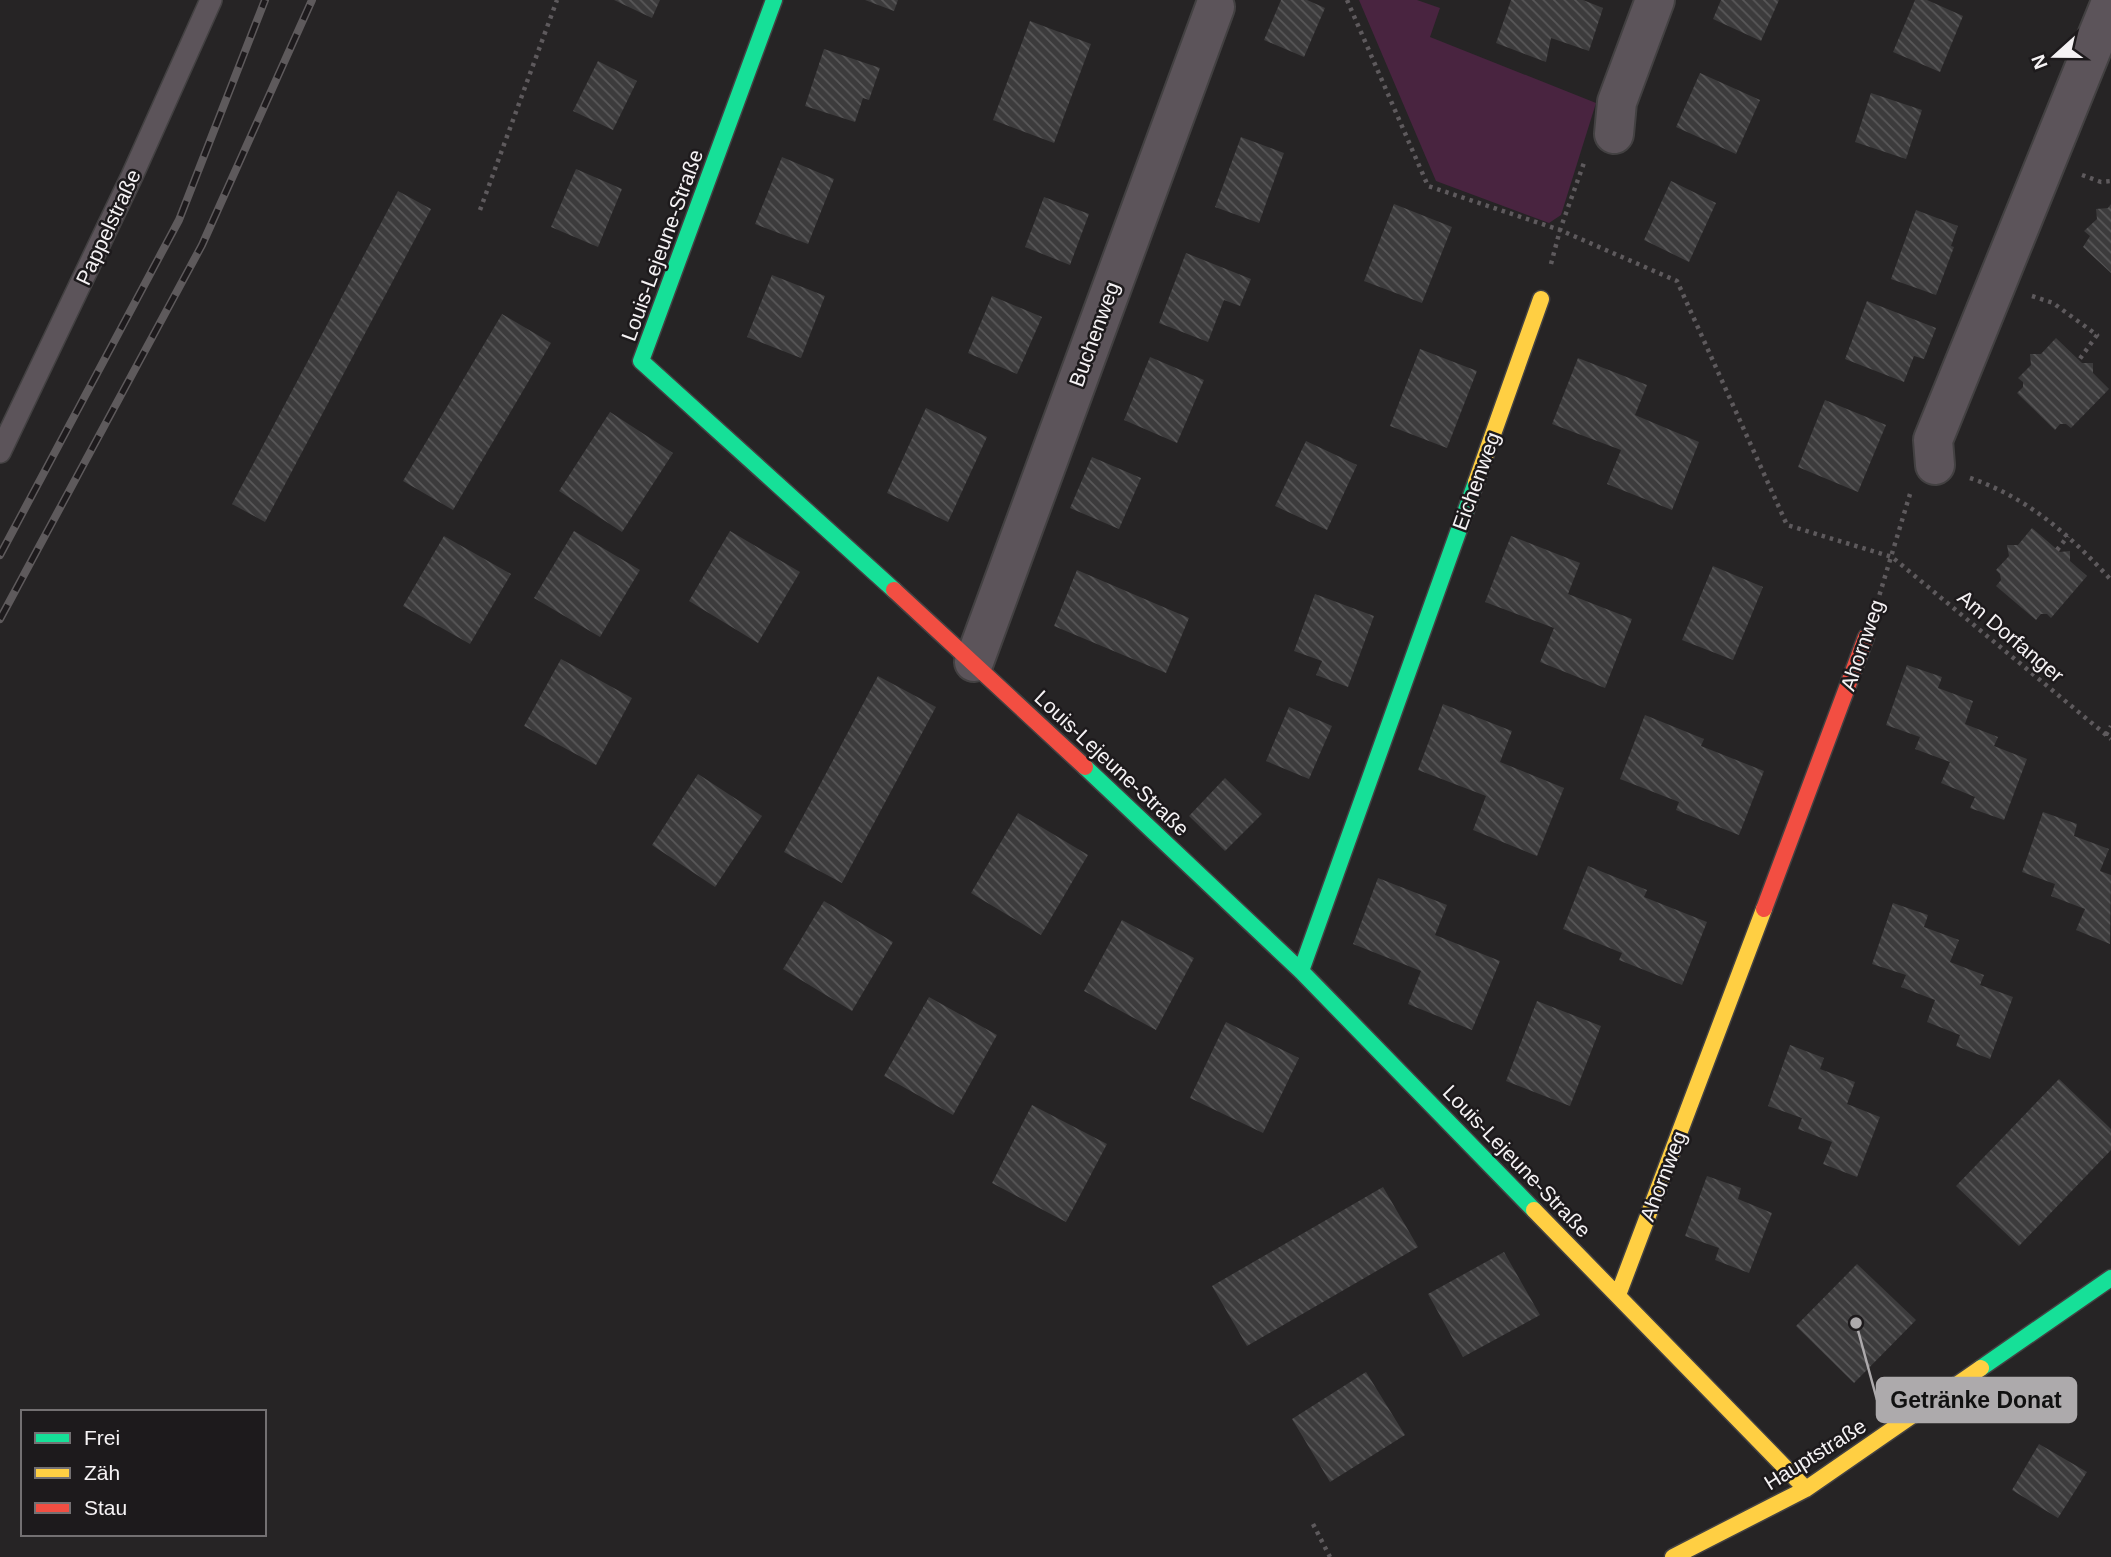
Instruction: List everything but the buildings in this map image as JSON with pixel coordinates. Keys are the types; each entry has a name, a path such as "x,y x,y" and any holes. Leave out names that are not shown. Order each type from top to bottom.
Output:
{"street":[{"name":"Louis-Lejeune-Straße","path":"774,0 641,361 974,662 1301,971 1805,1489"},
{"path":"1614,134 1617,102 1655,0"},
{"path":"1935,466 1933,440 2111,2"},
{"name":"Buchenweg","path":"974,662 1215,6"},
{"name":"Eichenweg","path":"1301,971 1541,299"},
{"name":"Ahornweg","path":"1618,1295 1866,637"},
{"name":"Hauptstraße","path":"1672,1557 1805,1489 2111,1278"}],"lane":[{"name":"Pappelstraße","path":"0,452 132,176 211,0"}],"path":[{"path":"480,210 557,0"},
{"path":"1347,0 1428,187 1560,230 1677,281 1787,525 1892,557"},
{"path":"1541,299 1560,230 1590,148 1614,134"},
{"path":"1997,284 2053,303 2097,335 2079,359"},
{"path":"1935,466 1976,480 2034,509 2068,536 2111,580"},
{"name":"Ahornweg","path":"1866,637 1910,492 1935,466"},
{"path":"2057,550 2068,536"},
{"name":"Am Dorfanger","path":"1892,557 2109,737"},
{"path":"2109,737 2111,726"},
{"path":"1313,1524 1331,1557"}],"shaded area":[{"path":"1359,0 1417,0 1440,8 1430,37 1596,103 1561,215 1549,223 1436,181"}],"railway":[{"path":"0,555 179,220 265,0"},
{"path":"0,619 202,245 312,0"}],"traffic: fast":[{"path":"774,0 641,361 894,590"},
{"path":"1301,971 1476,482"},
{"path":"1085,767 1301,971 1534,1210"},
{"path":"1981,1368 2111,1278"}],"traffic: slow":[{"path":"1476,482 1541,299"},
{"path":"1618,1295 1764,909"},
{"path":"1534,1210 1806,1489"},
{"path":"1673,1557 1806,1489 1981,1368"}],"traffic: jam":[{"path":"894,590 1085,767"},
{"path":"1764,909 1866,637"}],"place":[{"name":"Getränke Donat","path":"1856,1323"}]}
